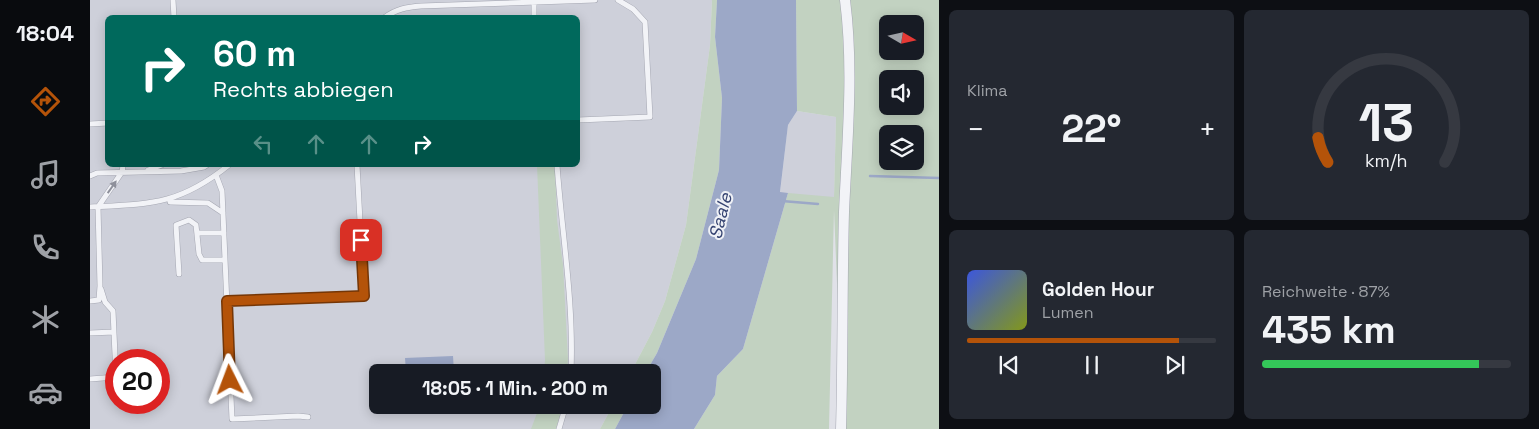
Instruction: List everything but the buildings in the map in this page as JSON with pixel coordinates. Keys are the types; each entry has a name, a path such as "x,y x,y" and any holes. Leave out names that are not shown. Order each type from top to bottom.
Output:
{"street":[{"path":"841,429 844,214 849,112 848,19 845,0"}],"lane":[{"path":"173,0 174,15"},
{"path":"388,15 404,8 421,6 595,0"},
{"path":"580,120 650,117 644,22 633,10 618,0"},
{"path":"534,2 534,15"},
{"path":"90,124 105,123"},
{"path":"90,301 98,300 100,286 98,207 122,172 123,167"},
{"path":"143,172 157,167"},
{"path":"90,176 97,173 182,170 204,167"},
{"path":"90,207 143,205 174,198 197,188 226,167"},
{"path":"227,301 364,296 357,167"},
{"path":"557,167 561,221 567,259 571,364"},
{"path":"216,175 222,191 232,419 308,417"},
{"path":"160,202 208,203 223,213"},
{"path":"179,274 176,225 189,220 196,224 199,254 202,260 225,260"},
{"path":"198,233 224,233"},
{"path":"90,379 116,377 113,311 105,302 100,286"},
{"path":"90,334 114,332"},
{"path":"559,429 563,414"}],"shaded area":[{"path":"90,0 712,0 710,45 686,225 665,301 652,332 635,364 369,364 369,414 608,414 600,429 90,429"},
{"path":"797,111 836,117 834,198 780,193 788,125"}],"green space":[{"path":"712,0 717,0 715,37 722,98 719,170 696,259 657,353 651,364 635,364 652,332 665,301 686,225 710,45"},
{"path":"796,0 939,0 939,429 843,429 834,210 829,429 694,429 715,395 717,376 743,349 788,193 834,197 836,117 797,111"},
{"path":"537,167 555,167 557,220 563,265 568,359 568,364 545,364"},
{"path":"537,414 560,414 556,429 531,429"},
{"path":"608,414 623,414 615,429 600,429"}],"water":[{"name":"Saale","path":"717,0 796,0 797,111 788,125 780,192 788,193 743,349 717,376 715,395 694,429 615,429 623,414 661,414 661,364 651,364 696,259 719,170 722,98 715,37"},
{"path":"453,356 454,364 405,364 405,358"}],"waterway":[{"path":"870,176 939,178"},
{"path":"782,201 818,204"}],"route":[{"path":"230,380 227,301 364,296 361,240"}]}
